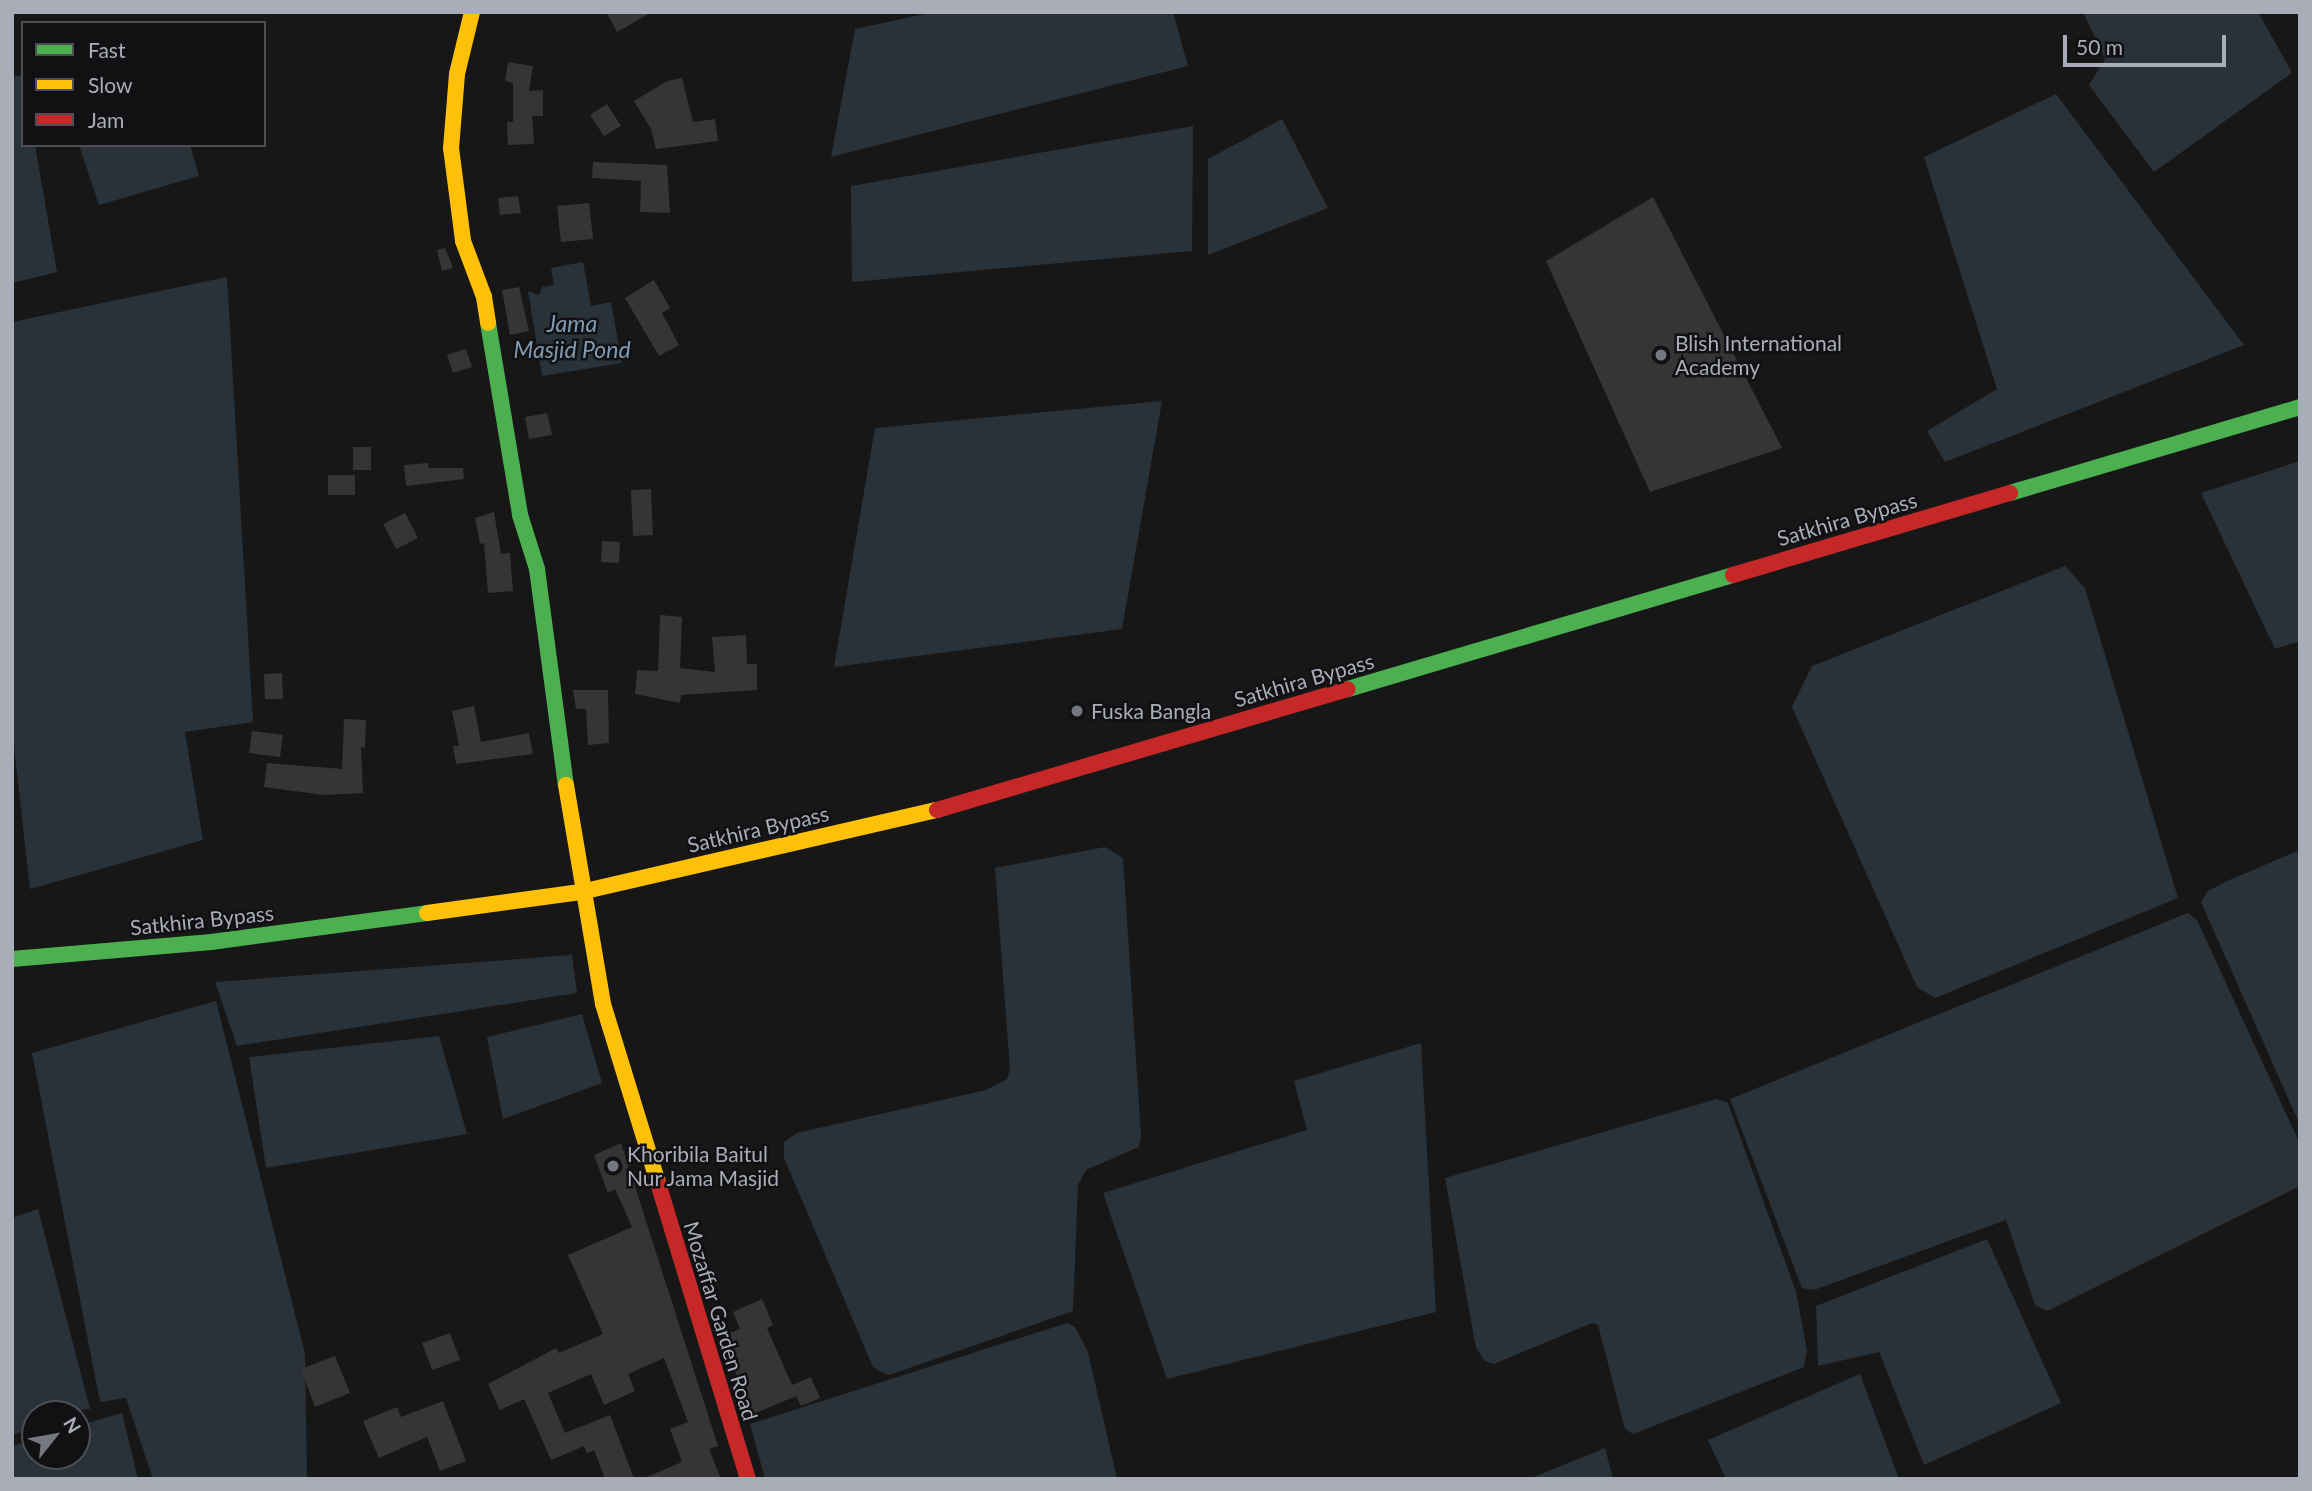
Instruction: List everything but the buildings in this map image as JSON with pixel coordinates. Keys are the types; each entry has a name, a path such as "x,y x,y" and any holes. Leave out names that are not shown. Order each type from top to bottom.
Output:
{"main road":[{"name":"Mozaffar Garden Road","path":"472,12 457,74 451,148 463,241 484,297 520,515 537,569 581,892 603,1004 748,1479"},
{"name":"Satkhira Bypass","path":"12,959 211,942 581,892 949,807 2300,407"}],"water":[{"path":"934,12 1173,12 1188,66 831,157 855,29"},
{"path":"2083,12 2258,12 2292,73 2154,172 2089,85 2105,59"},
{"path":"21,75 21,147 35,147 57,272 12,283 12,77"},
{"path":"2056,94 2244,345 1945,462 1927,431 1997,389 1924,157"},
{"path":"1282,119 1328,208 1208,255 1208,159"},
{"path":"1193,126 1192,251 852,282 851,186"},
{"path":"80,147 191,147 199,176 99,205"},
{"name":"Jama Masjid Pond","path":"583,262 591,306 611,302 622,363 542,376 528,291 539,295 542,287 554,285 551,268"},
{"path":"227,277 253,722 185,732 203,840 30,889 12,728 12,322"},
{"path":"1162,401 1122,629 834,667 875,428"},
{"path":"2300,461 2300,641 2275,649 2201,493"},
{"path":"2065,566 2085,588 2178,898 1935,998 1917,987 1792,707 1812,666"},
{"path":"1105,847 1123,858 1141,1136 1139,1147 1086,1170 1078,1185 1073,1311 889,1375 883,1373 873,1367 784,1158 784,1142 797,1133 986,1090 1007,1079 1010,1070 995,868"},
{"path":"2300,850 2300,1125 2201,902 2208,891 2227,881"},
{"path":"2188,913 2197,920 2300,1144 2300,1186 2047,1311 2035,1305 2006,1220 1814,1290 1802,1288 1730,1099"},
{"path":"572,955 577,993 237,1046 215,982"},
{"path":"216,1001 305,1354 307,1479 153,1479 126,1398 100,1402 32,1053"},
{"path":"582,1014 602,1083 503,1119 487,1037"},
{"path":"439,1036 467,1134 266,1168 249,1057"},
{"path":"1421,1043 1436,1312 1167,1379 1103,1193 1307,1130 1294,1081"},
{"path":"1717,1099 1728,1103 1796,1292 1807,1350 1804,1367 1633,1434 1625,1429 1598,1325 1592,1323 1494,1364 1485,1361 1476,1348 1445,1178"},
{"path":"38,1209 88,1400 21,1400 21,1432 12,1435 12,1218"},
{"path":"1987,1239 2061,1403 1924,1465 1879,1352 1818,1366 1816,1306"},
{"path":"1067,1323 1075,1327 1088,1352 1117,1479 765,1479 750,1424"},
{"path":"1860,1374 1899,1479 1726,1479 1708,1440"},
{"path":"122,1413 138,1479 12,1479 12,1446 21,1443 21,1470 91,1470 91,1422"},
{"path":"1605,1448 1613,1479 1529,1479"}],"traffic: fast":[{"path":"488,323 520,515 537,569 566,785"},
{"path":"2010,493 2300,407"},
{"path":"1348,689 1733,575"},
{"path":"12,959 211,942 427,913"}],"traffic: slow":[{"path":"472,12 457,74 451,148 463,241 484,297 488,323"},
{"path":"566,785 603,1004 658,1183"},
{"path":"427,913 581,892 937,810"}],"traffic: jam":[{"path":"1733,575 2010,493"},
{"path":"937,810 1348,689"},
{"path":"658,1183 748,1479"}],"place":[{"name":"Blish International Academy","path":"1661,355"},
{"name":"Fuska Bangla","path":"1077,711"},
{"name":"Khoribila Baitul Nur Jama Masjid","path":"613,1166"}]}
